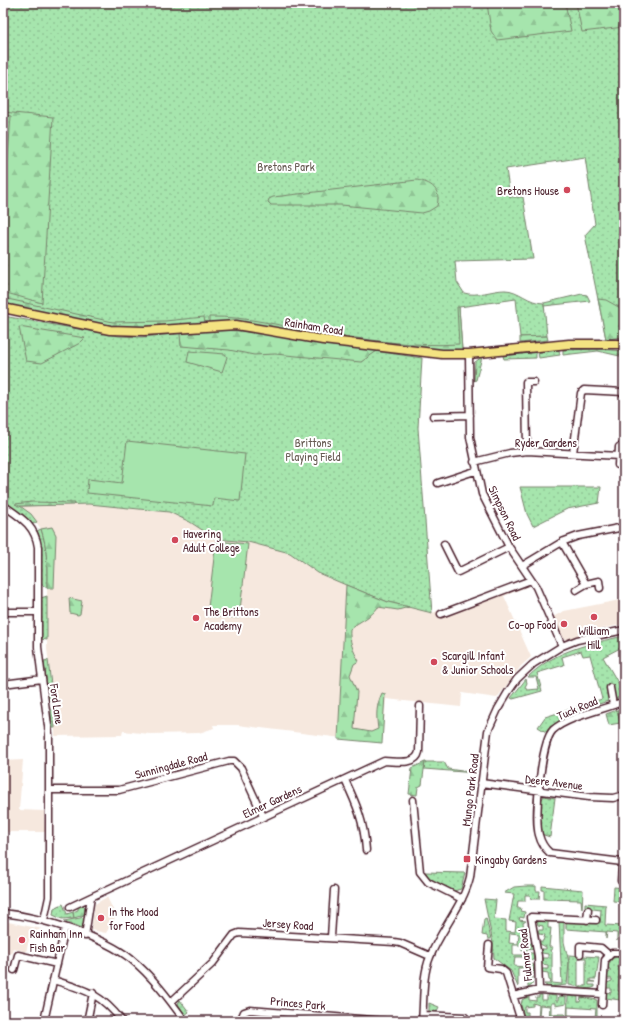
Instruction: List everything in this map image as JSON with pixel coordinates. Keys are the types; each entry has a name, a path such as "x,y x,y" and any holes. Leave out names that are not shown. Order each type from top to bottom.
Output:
{"main road":[{"name":"Rainham Road","path":"3,308 110,330 144,331 236,325 323,340 423,353 469,354 569,344 624,344"}],"street":[{"name":"Simpson Road","path":"469,354 470,437 474,462 482,494 509,547 531,580 562,646"},
{"path":"527,451 526,382 534,382"},
{"path":"573,453 580,393 584,390 624,392"},
{"path":"433,416 470,415"},
{"path":"618,465 619,447 623,448"},
{"name":"Ryder Gardens","path":"474,462 510,453 527,451 619,456"},
{"path":"438,483 476,471"},
{"name":"Ford Lane","path":"3,505 24,519 30,525 37,539 38,647 50,734 49,897 44,920"},
{"path":"522,566 562,542 578,536 624,527"},
{"path":"562,542 586,584"},
{"path":"444,544 458,572 509,547"},
{"path":"442,614 531,580"},
{"path":"576,590 586,584 599,581 600,588"},
{"path":"3,612 38,612"},
{"name":"Mungo Park Road","path":"423,1018 426,972 430,956 462,899 470,877 488,732 498,709 517,679 533,664 562,646 577,640 624,630"},
{"path":"3,684 42,679"},
{"path":"610,688 613,705"},
{"name":"Tuck Road","path":"621,881 622,862 550,853 543,847 538,834 537,811 544,747 552,731 568,722 624,701"},
{"name":"Elmer Gardens","path":"70,907 384,761 411,761 417,758 419,752 420,706"},
{"name":"Sunningdale Road","path":"49,790 119,790 229,761 234,761 241,768 264,816"},
{"path":"344,780 358,808 364,828 366,850"},
{"name":"Deere Avenue","path":"481,783 589,797 613,798 624,794"},
{"path":"413,800 419,868 422,876 428,882 462,899"},
{"path":"331,938 334,890"},
{"path":"85,936 91,897"},
{"path":"588,910 587,920 596,920"},
{"path":"3,913 44,920 103,943 129,958 146,973 185,1021"},
{"name":"Fulmar Road","path":"539,990 538,956 531,917 587,920"},
{"path":"44,1021 65,928"},
{"name":"Jersey Road","path":"171,1002 213,963 234,935 239,933 400,943 430,956"},
{"path":"489,945 487,966 504,970 521,1021"},
{"path":"580,954 580,946 601,948 609,955 624,953"},
{"path":"14,970 18,954 57,964"},
{"path":"602,1005 604,963 609,955"},
{"path":"53,980 88,990 109,1005 122,1021"},
{"name":"Fulmar Road","path":"513,996 539,990 602,994"},
{"path":"93,994 88,1017 94,1021"},
{"name":"Princes Park","path":"240,1021 244,1012 250,1010 384,1021"},
{"path":"423,1018 465,1017"}],"shaded area":[{"name":"The Brittons Academy","path":"89,504 169,512 190,522 216,539 248,542 290,553 318,573 346,585 388,602 432,613 524,580 529,586 504,596 531,657 521,666 497,698 462,693 461,707 386,699 382,743 238,725 213,725 214,728 199,733 150,734 123,731 122,735 55,736 55,711 47,649 47,557 45,540 41,529 31,514 19,506"},
{"path":"624,600 624,626 619,625 583,633 579,636 566,640 561,635 553,617 564,611"},
{"path":"23,760 19,810 44,811 45,832 3,832 3,761"},
{"path":"107,897 116,916 106,933 91,930 95,904"},
{"path":"8,922 42,929 31,932 26,952 13,948 11,954 5,953"}],"green space":[{"name":"Bretons Park","path":"3,3 624,3 624,337 606,339 585,235 595,224 585,157 506,169 510,197 523,197 533,259 455,261 457,282 464,293 479,294 505,290 515,292 533,301 544,303 547,336 520,337 516,299 459,307 462,350 429,351 246,323 220,322 135,328 3,303"},
{"path":"487,3 565,3 571,31 497,40 491,31"},
{"path":"576,3 624,3 624,27 582,32"},
{"path":"3,112 53,117 42,303 3,292 3,223 11,116 3,115"},
{"path":"417,180 431,185 438,195 437,206 422,213 341,205 271,205 268,202 269,199 273,197"},
{"path":"582,294 587,295 590,301 544,306 544,303"},
{"path":"3,298 113,322 165,321 204,317 205,323 135,328 113,327 3,303"},
{"path":"598,299 606,300 624,310 624,337 606,339"},
{"path":"457,307 459,307 462,350 427,350 391,347 338,340 251,324 223,322 209,323 209,317 238,318 323,333 408,344 459,344"},
{"name":"Brittons Playing Field","path":"3,316 119,336 142,337 218,330 242,331 422,358 418,428 432,613 388,602 346,585 318,573 290,553 248,542 216,539 190,522 169,512 89,504 20,506 31,514 37,522 33,524 3,501"},
{"path":"19,327 85,338 80,343 42,363 26,361"},
{"path":"218,330 242,331 377,351 361,362 275,354 254,355 229,350 181,346 180,334"},
{"path":"547,336 548,340 520,343 520,337"},
{"path":"599,349 624,351 624,357 598,351 563,355 563,350"},
{"path":"559,350 560,355 539,358 538,352"},
{"path":"189,351 225,354 227,357 222,372 187,362"},
{"path":"536,352 536,358 504,359 503,356"},
{"path":"482,357 476,380 474,381 475,362"},
{"path":"127,441 245,454 240,501 214,498 213,506 87,493 88,479 122,483"},
{"path":"520,487 601,487 599,503 567,509 533,526 527,514"},
{"path":"32,502 75,503 74,505 19,506 15,504"},
{"path":"52,527 56,535 54,588 47,588 46,551 41,529"},
{"path":"41,529 46,551 47,588 41,584 40,546 37,531"},
{"path":"216,541 248,544 239,618 207,616"},
{"path":"346,585 388,602 409,607 398,610 378,607 372,614 350,629 352,646 359,661 354,664 350,675 357,692 354,729 371,732 378,729 378,706 382,693 385,694 382,743 338,739"},
{"path":"47,596 47,640 41,639 41,598"},
{"path":"69,598 82,601 80,614 70,613"},
{"path":"624,636 624,646 603,657 624,693 624,696 571,714 552,725 546,732 538,727 545,717 602,699 590,655 583,656 581,651 562,657 564,665 537,673 542,691 513,699 511,698 526,679 527,683 525,687 527,690 539,689 536,677 528,677 549,660 585,645"},
{"path":"48,660 53,701 49,700 48,697 44,661"},
{"path":"54,708 55,728 52,728 51,710"},
{"path":"624,708 624,739 617,710"},
{"path":"617,710 620,723 609,725 606,714"},
{"path":"425,762 444,762 448,769 476,773 424,769"},
{"path":"425,762 422,785 418,787 417,795 409,794 412,768"},
{"path":"544,796 555,798 550,837 541,834 540,802"},
{"path":"425,872 465,873 461,889 454,891 429,878"},
{"path":"536,886 536,891 540,891 539,899 531,899 530,895 525,895 525,901 518,901 517,908 521,908 520,911 525,912 524,918 520,917 519,920 526,921 523,923 525,938 524,942 532,943 533,949 527,948 527,953 533,953 534,960 528,960 528,964 534,965 532,985 528,988 528,980 523,978 531,978 532,974 528,973 528,968 518,968 518,987 511,971 494,958 493,943 484,899 496,900 494,919 506,920 506,931 515,932 516,922 509,921 514,894 504,893 514,887","holes":["510,933 519,934 518,944 509,943","513,945 522,945 522,951 526,951 525,955 513,955","515,957 525,957 525,967 514,966"]},
{"path":"542,886 583,890 582,909 581,900 544,899 544,890 542,890"},
{"path":"614,887 624,888 624,902 613,901"},
{"path":"585,903 606,905 605,925 624,926 624,933 619,933 617,941 617,933 607,932 606,939 606,932 566,929 566,923 564,923 564,942 569,962 567,985 548,987 544,984 550,984 551,981 549,980 548,973 542,972 542,969 548,969 548,965 542,964 542,958 548,958 548,954 542,953 541,949 546,949 546,947 540,944 540,941 543,941 545,935 539,934 538,930 543,930 543,926 538,925 537,921 540,919 600,923 601,910 585,908","holes":["548,922 559,922 562,984 552,983 552,952 550,951 553,947 549,947 551,928 548,928"]},
{"path":"63,904 67,914 73,912 74,918 62,919 53,915 54,908"},
{"path":"83,905 85,907 84,915 74,918 73,912 78,910 78,906"},
{"path":"85,917 82,928 64,921"},
{"path":"486,918 491,939 488,939 487,936 482,935 484,919"},
{"path":"569,955 599,957 596,979 590,979 590,981 595,982 589,982 589,985 595,985 595,987 586,988 569,985","holes":["578,958 586,958 586,986 578,986"]},
{"path":"614,957 621,957 620,963 618,964 618,968 620,968 618,991 621,991 620,1000 606,998 606,992 611,993 611,988 606,988 607,983 612,981 612,979 607,979 607,974 610,972 610,969 607,968 608,964"},
{"path":"539,995 542,995 542,1000 547,1000 547,995 556,996 556,1001 558,1001 558,997 566,996 566,1004 555,1006 555,1003 551,1003 551,1014 565,1014 565,1021 549,1021 550,1006 540,1005 539,1016 544,1017 543,1021 538,1020 539,1005 533,1003 533,1006 525,1007 525,1012 528,1012 528,1016 532,1017 532,1020 525,1020 521,1005 522,1000 529,996 529,1000 536,1001 536,997 539,997"},
{"path":"568,996 578,997 578,1002 580,1002 581,997 597,1000 597,1021 567,1020","holes":["568,1007 596,1009 595,1017 568,1015"]},
{"path":"180,1000 189,1012 185,1015 178,1004"},
{"path":"429,1003 439,1007 436,1013 429,1013"}],"place":[{"name":"Bretons House","path":"567,190"},
{"name":"Havering Adult College","path":"175,540"},
{"name":"William Hill","path":"594,617"},
{"name":"The Brittons Academy","path":"196,618"},
{"name":"Co-op Food","path":"564,624"},
{"name":"Scargill Infant & Junior Schools","path":"434,662"},
{"name":"Kingaby Gardens","path":"467,859"},
{"name":"In the Mood for Food","path":"101,918"},
{"name":"Rainham Inn Fish Bar","path":"22,940"}]}
